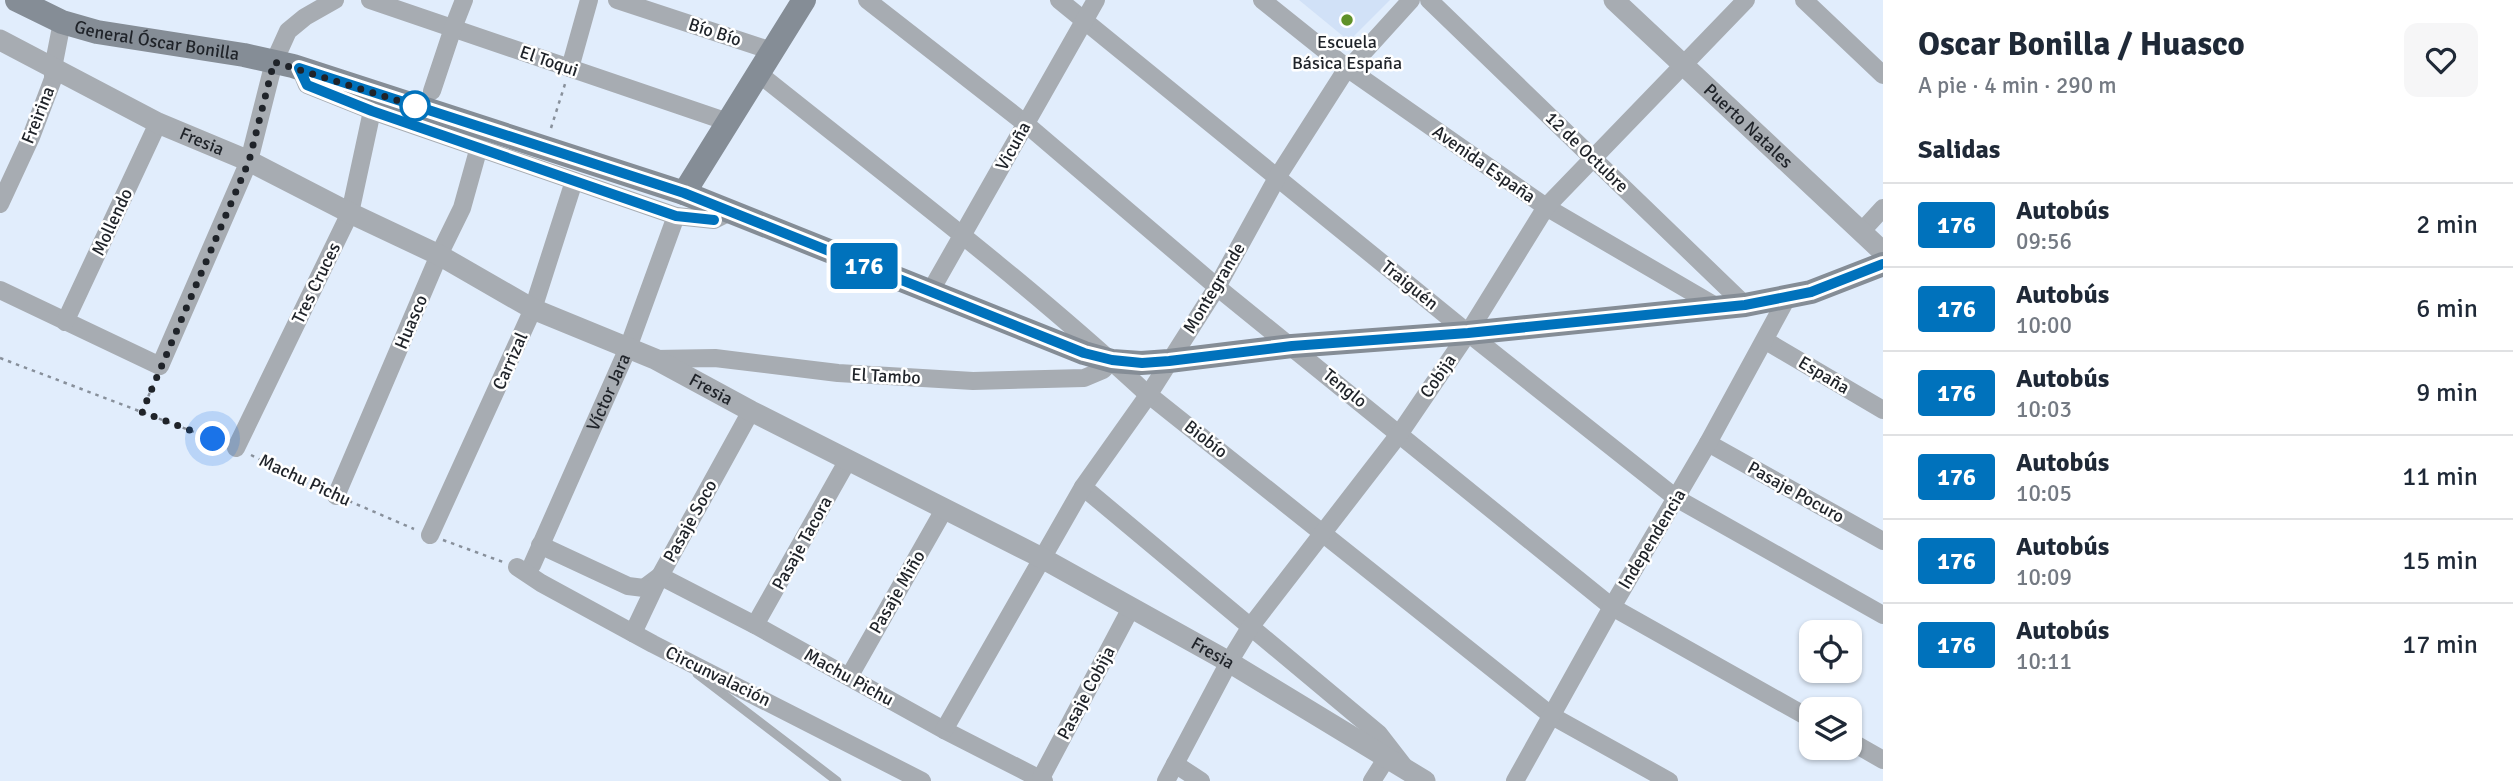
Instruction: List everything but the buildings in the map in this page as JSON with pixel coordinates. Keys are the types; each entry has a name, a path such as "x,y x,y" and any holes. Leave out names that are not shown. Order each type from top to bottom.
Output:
{"main road":[{"name":"General Óscar Bonilla","path":"17,0 62,22 97,32 299,68 684,193 1084,353 1112,360 1142,363 1169,361 1292,346 1468,333 1745,305 1811,292 1883,264"},
{"path":"684,193 804,0"}],"street":[{"path":"0,290 160,366 249,161 274,62 288,31 305,16 335,0"},
{"name":"El Toqui","path":"370,0 728,122"},
{"path":"432,91 464,0"},
{"path":"570,68 589,0"},
{"name":"Bío Bío","path":"617,0 772,51"},
{"name":"Tenglo","path":"867,0 1026,124 1217,287 1612,607 1799,712"},
{"name":"Traiguén","path":"1059,0 1468,333 1676,498 1883,615"},
{"name":"Vicuña","path":"929,292 1096,0"},
{"name":"Avenida España","path":"1262,0 1347,68 1546,207 1719,308"},
{"name":"Montegrande","path":"944,730 1083,487 1149,394 1217,287 1278,176 1347,68 1411,0"},
{"name":"12 de Octubre","path":"1429,0 1745,305"},
{"name":"Puerto Natales","path":"1614,0 1883,252"},
{"name":"Cobija","path":"1166,781 1251,626 1399,433 1468,333 1546,207 1746,0"},
{"path":"1804,0 1883,75"},
{"name":"Freirina","path":"0,204 53,79 62,22"},
{"name":"Fresia","path":"0,40 158,123 249,161 349,213 439,255 533,309 655,359 751,411 1042,558 1229,662 1416,776"},
{"path":"299,68 307,85 372,111 676,216 714,220 730,212"},
{"name":"Biobío","path":"758,73 1112,360 1149,394 1552,716 1669,781"},
{"name":"Tres Cruces","path":"236,447 349,213 372,111"},
{"name":"Mollendo","path":"65,322 158,123"},
{"name":"Huasco","path":"337,496 439,255 462,208 479,147"},
{"name":"Carrizal","path":"430,536 533,309 574,181"},
{"path":"1861,232 1883,208"},
{"name":"Víctor Jara","path":"524,566 540,545 628,348 676,216"},
{"name":"Independencia","path":"1515,781 1766,341 1787,298"},
{"name":"España","path":"1766,341 1883,410"},
{"name":"El Tambo","path":"655,359 715,358 838,373 974,381 1084,378 1103,370 1112,360"},
{"name":"Pasaje Soco","path":"633,633 660,576 751,411"},
{"name":"Pasaje Pocuro","path":"1708,443 1883,541"},
{"name":"Pasaje Tacora","path":"755,625 849,460"},
{"name":"Fresia","path":"1083,487 1379,734 1416,776"},
{"name":"Pasaje Miño","path":"849,677 945,508"},
{"path":"540,545 628,586 644,588 660,576"},
{"name":"Circunvalación","path":"524,566 541,583 633,633 922,781"},
{"name":"Machu Pichu","path":"660,576 1042,780"},
{"name":"Pasaje Cobija","path":"1042,780 1131,608"},
{"path":"1862,748 1883,760"},
{"path":"1372,781 1386,758"},
{"path":"1175,764 1201,781"}],"lane":[{"path":"665,649 837,781"}],"path":[{"path":"545,148 570,68"},
{"name":"Machu Pichu","path":"0,358 236,447 316,488 430,536 524,566"},
{"path":"142,412 160,366"}],"shaded area":[{"name":"Escuela Básica España","path":"1299,0 1390,0 1349,41"}],"bus line":[{"name":"176","path":"714,220 676,216 372,111 307,85 299,68 684,193 1084,353 1112,360 1142,363 1169,361 1292,346 1468,333 1745,305 1811,292 1883,264"}],"place":[{"name":"Escuela Básica España","path":"1347,20"}],"route":[{"path":"213,439 142,412 249,161 274,62 425,109 415,106"}]}
